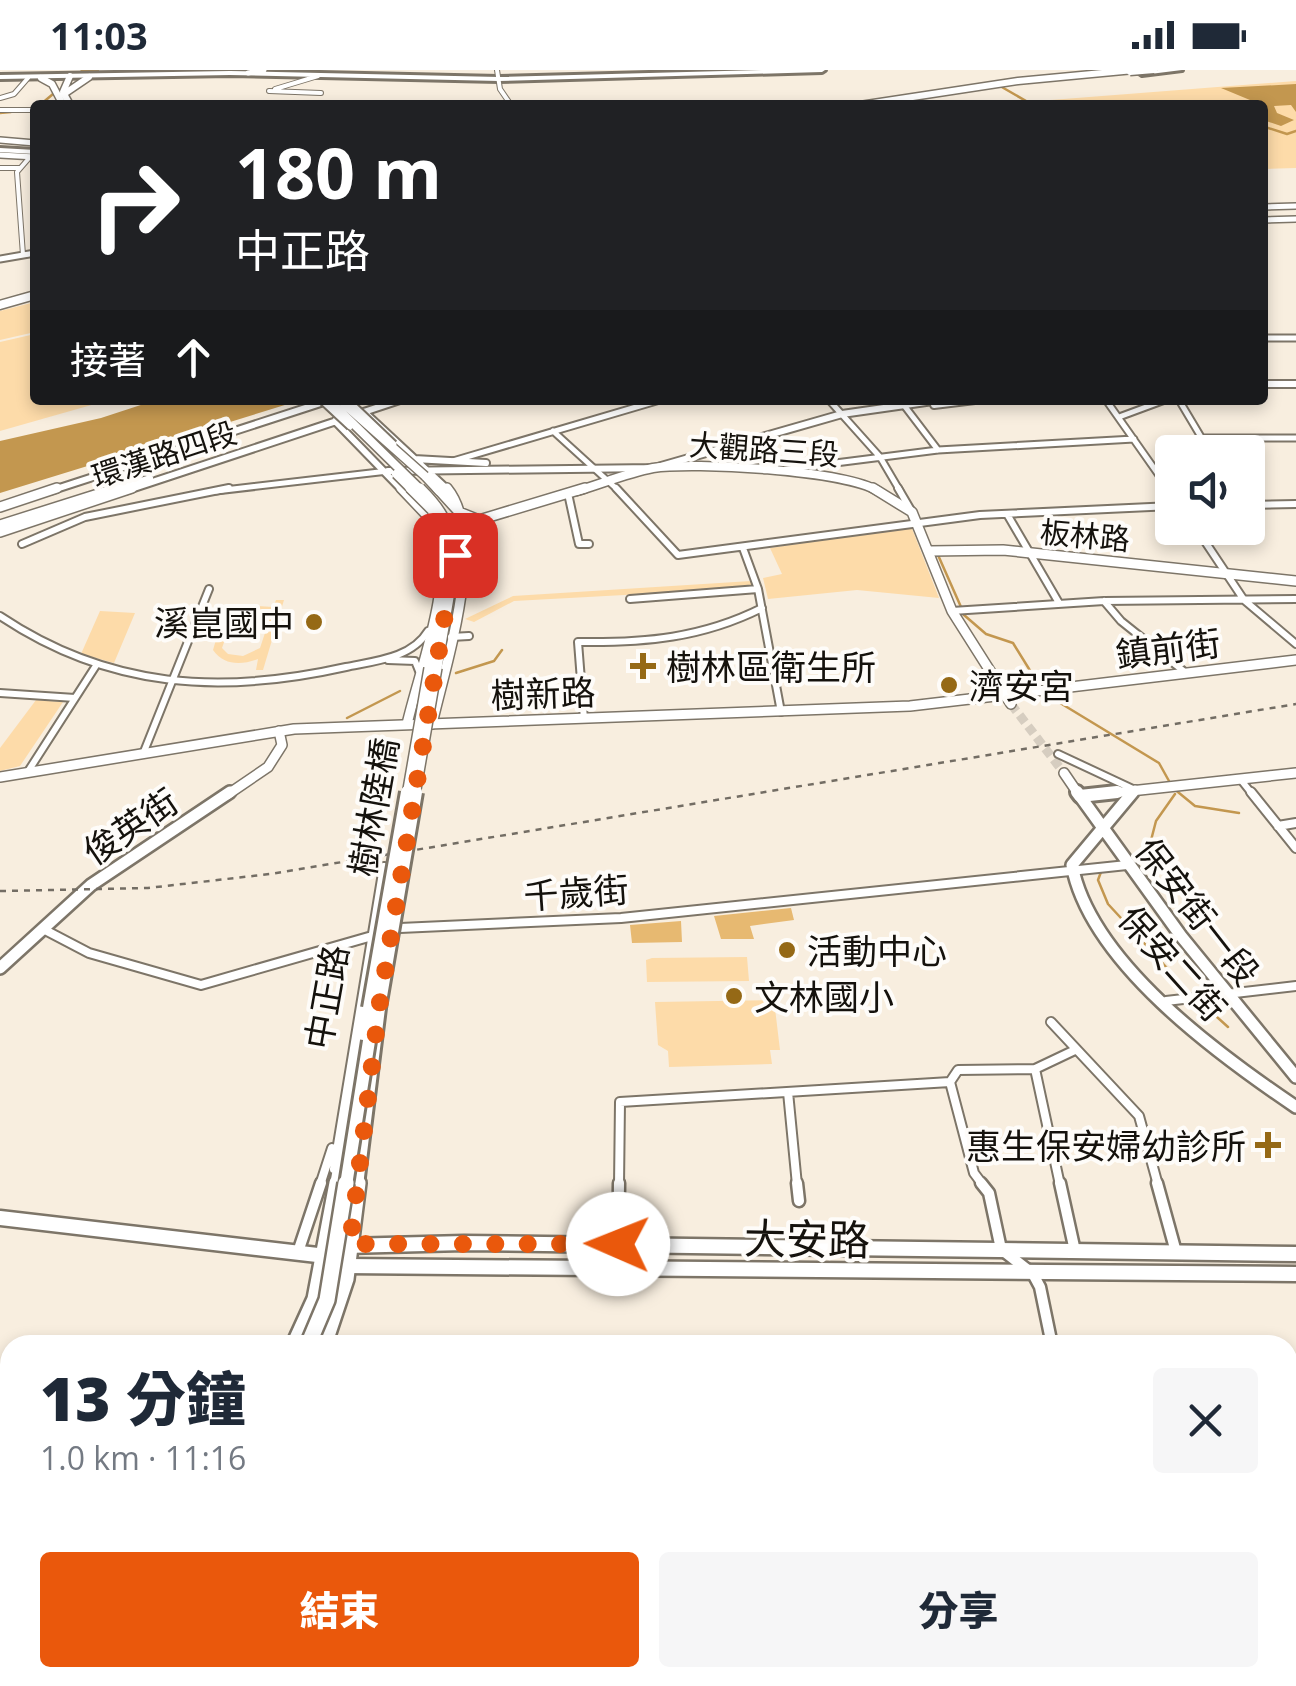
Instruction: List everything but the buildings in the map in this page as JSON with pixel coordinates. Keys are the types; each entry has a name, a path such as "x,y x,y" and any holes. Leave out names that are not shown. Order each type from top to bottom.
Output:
{"main road":[{"path":"41,78 262,70 498,75 822,70"},
{"path":"735,72 793,70"},
{"path":"899,100 1134,70"},
{"path":"1020,82 1154,70"},
{"path":"1020,82 1180,70"},
{"path":"0,76 353,74"},
{"path":"31,75 55,88 61,100"},
{"path":"55,88 66,77"},
{"path":"66,77 64,94 68,100"},
{"path":"64,94 89,77"},
{"path":"0,149 30,151"},
{"path":"0,149 30,151"},
{"path":"0,307 30,298"},
{"path":"337,405 350,427 432,510 442,533 570,498 654,468"},
{"name":"樹林陸橋","path":"312,1335 327,1300 428,669 444,611 457,531 450,510 339,405"},
{"path":"340,405 424,472 456,508 479,520 666,468"},
{"name":"大觀路三段","path":"654,468 779,470 863,482 912,512"},
{"path":"912,512 953,611 1008,700"},
{"name":"樹新路","path":"0,777 279,730 1008,700"},
{"name":"保安街一段","path":"1064,773 1080,796"},
{"path":"1080,796 1296,773"},
{"name":"樹林陸橋","path":"350,1244 362,1167 374,1008"},
{"name":"樹林陸橋","path":"332,1197 374,1008"},
{"path":"299,1335 315,1299 332,1197"},
{"path":"327,1335 348,1266 350,1244"}],"street":[{"path":"238,71 262,70"},
{"path":"886,100 1089,73 1154,70"},
{"path":"1048,71 1075,76"},
{"path":"1048,71 1058,78"},
{"path":"1043,80 1048,71"},
{"path":"0,98 14,94 31,75"},
{"path":"498,75 509,100"},
{"path":"318,76 269,91 321,93"},
{"path":"896,100 937,93"},
{"path":"0,110 30,110"},
{"path":"23,255 17,218 20,168 30,156"},
{"path":"0,168 20,168"},
{"path":"1268,208 1296,206"},
{"path":"1268,220 1296,220"},
{"path":"0,259 30,254"},
{"path":"1268,338 1296,338"},
{"path":"1268,385 1296,385"},
{"path":"0,507 322,405"},
{"path":"337,405 350,427"},
{"name":"環漢路四段","path":"0,532 385,405"},
{"path":"452,462 642,405"},
{"path":"646,405 654,412"},
{"path":"834,405 880,458 912,512"},
{"path":"654,468 844,415 898,405"},
{"path":"904,405 938,450"},
{"path":"1110,405 1155,469"},
{"path":"1119,418 1152,405"},
{"path":"1182,405 1199,435"},
{"path":"364,412 424,472"},
{"path":"666,468 844,415"},
{"path":"335,421 388,471 442,533 444,611"},
{"path":"356,440 384,431"},
{"path":"553,431 610,483 678,555 917,523 1155,507"},
{"path":"1265,438 1296,438"},
{"path":"779,470 938,450 1134,439"},
{"name":"大觀路三段","path":"413,459 562,469 654,468"},
{"name":"大觀路三段","path":"388,471 497,466"},
{"path":"22,544 85,518 256,483 388,471"},
{"path":"0,525 137,480 170,476"},
{"path":"570,498 580,544 588,544"},
{"path":"1265,504 1296,504"},
{"path":"432,724 459,596 464,528 456,508"},
{"path":"1007,514 1034,554 1059,603"},
{"path":"407,724 428,669 428,631 442,533"},
{"path":"1208,545 1244,600 1296,644"},
{"path":"743,548 758,589 781,712"},
{"name":"板林路","path":"930,551 1034,554 1296,582"},
{"path":"143,754 209,589"},
{"path":"630,599 758,589"},
{"path":"444,611 459,596"},
{"path":"953,611 1104,600 1296,599"},
{"path":"1104,600 1121,621 1186,673"},
{"path":"584,719 584,699 578,684 578,642 685,640 710,634 762,608"},
{"path":"0,616 42,645 96,664 172,680 239,685 310,677 369,662 419,644 428,631"},
{"path":"451,637 469,636"},
{"path":"369,662 405,658 428,669"},
{"name":"鎮前街","path":"1008,700 1044,691 1296,660"},
{"path":"27,773 96,664"},
{"path":"0,693 75,698"},
{"name":"俊英街","path":"0,968 91,886 268,768 282,746 279,730"},
{"path":"1058,754 1136,790 1072,865 1072,873"},
{"path":"1241,780 1296,848"},
{"name":"保安街一段","path":"1080,796 1104,831 1118,864 1296,1077"},
{"path":"1278,826 1296,823"},
{"name":"千歲街","path":"45,930 90,953 201,985 370,932 621,918 1072,873 1118,864"},
{"name":"中正路","path":"335,1139 384,868"},
{"name":"保安二街","path":"1072,873 1081,898 1106,933 1166,1002 1204,1039 1296,1107"},
{"path":"1166,1002 1296,986"},
{"path":"1050,1022 1139,1116 1176,1252"},
{"path":"1050,1335 1040,1287 1033,1274 1001,1249 988,1193 974,1173 950,1082 958,1070 1035,1069 1075,1050"},
{"path":"1035,1069 1075,1251"},
{"path":"618,1269 620,1102 950,1082"},
{"path":"788,1092 799,1201"},
{"path":"332,1197 335,1139"},
{"path":"298,1252 335,1139"},
{"name":"大安路","path":"0,1218 321,1254 348,1266 1296,1274"},
{"name":"大安路","path":"321,1254 350,1244 618,1244 1296,1254"}],"shaded area":[{"path":"1296,81 1296,168 1268,169 1268,100 1051,100"},
{"path":"1296,84 1296,112 1291,105 1274,106 1277,113 1294,120 1281,126 1268,122 1268,100 1250,100 1221,88"},
{"path":"30,303 30,333 0,340 0,311"},
{"path":"30,335 30,405 91,405 0,431 0,342"},
{"path":"141,405 285,405 0,493 0,441"},
{"path":"911,526 939,598 857,590 768,599 763,578 782,574 770,548"},
{"path":"751,581 753,588 514,601 474,622 465,619 513,596"},
{"path":"276,600 284,600 263,670 256,670 258,659 234,663 213,650 223,616 245,605 273,607","holes":["252,610 270,618 260,648 243,656 228,654 222,648 233,617"]},
{"path":"100,611 135,613 114,663 81,654"},
{"path":"36,700 63,702 20,766 0,771 0,748"},
{"path":"791,908 794,920 750,926 754,939 721,939 714,916"},
{"path":"681,921 682,942 632,943 630,925"},
{"path":"747,957 749,981 647,982 646,960 652,958"},
{"path":"774,1000 780,1050 770,1050 772,1064 669,1067 668,1051 658,1045 655,1002"}],"waterway":[{"path":"87,73 92,70"},
{"path":"1000,86 1024,100"},
{"path":"46,100 53,94"},
{"path":"0,113 11,112"},
{"path":"1268,128 1287,134 1296,131"},
{"path":"938,555 961,607"},
{"path":"964,615 986,634 1013,643 1039,685"},
{"path":"456,673 494,661 502,650"},
{"path":"347,718 400,691"},
{"path":"1047,695 1159,763 1169,781"},
{"path":"1173,788 1195,806 1239,813"},
{"path":"1130,858 1149,848 1156,821 1175,794"},
{"path":"1101,872 1098,880 1108,904 1191,994"},
{"path":"1197,999 1228,1027"}],"tunnel":[{"path":"1011,704 1064,773"}],"railway":[{"path":"0,891 148,888 270,874 1296,704"}],"place":[{"name":"溪崑國中","path":"314,622"},
{"name":"樹林區衛生所","path":"643,666"},
{"name":"濟安宮","path":"949,685"},
{"name":"活動中心","path":"787,950"},
{"name":"文林國小","path":"734,996"},
{"name":"惠生保安婦幼診所","path":"1268,1145"}],"route":[{"path":"455,555 379,1008 350,1244 618,1244"}]}
